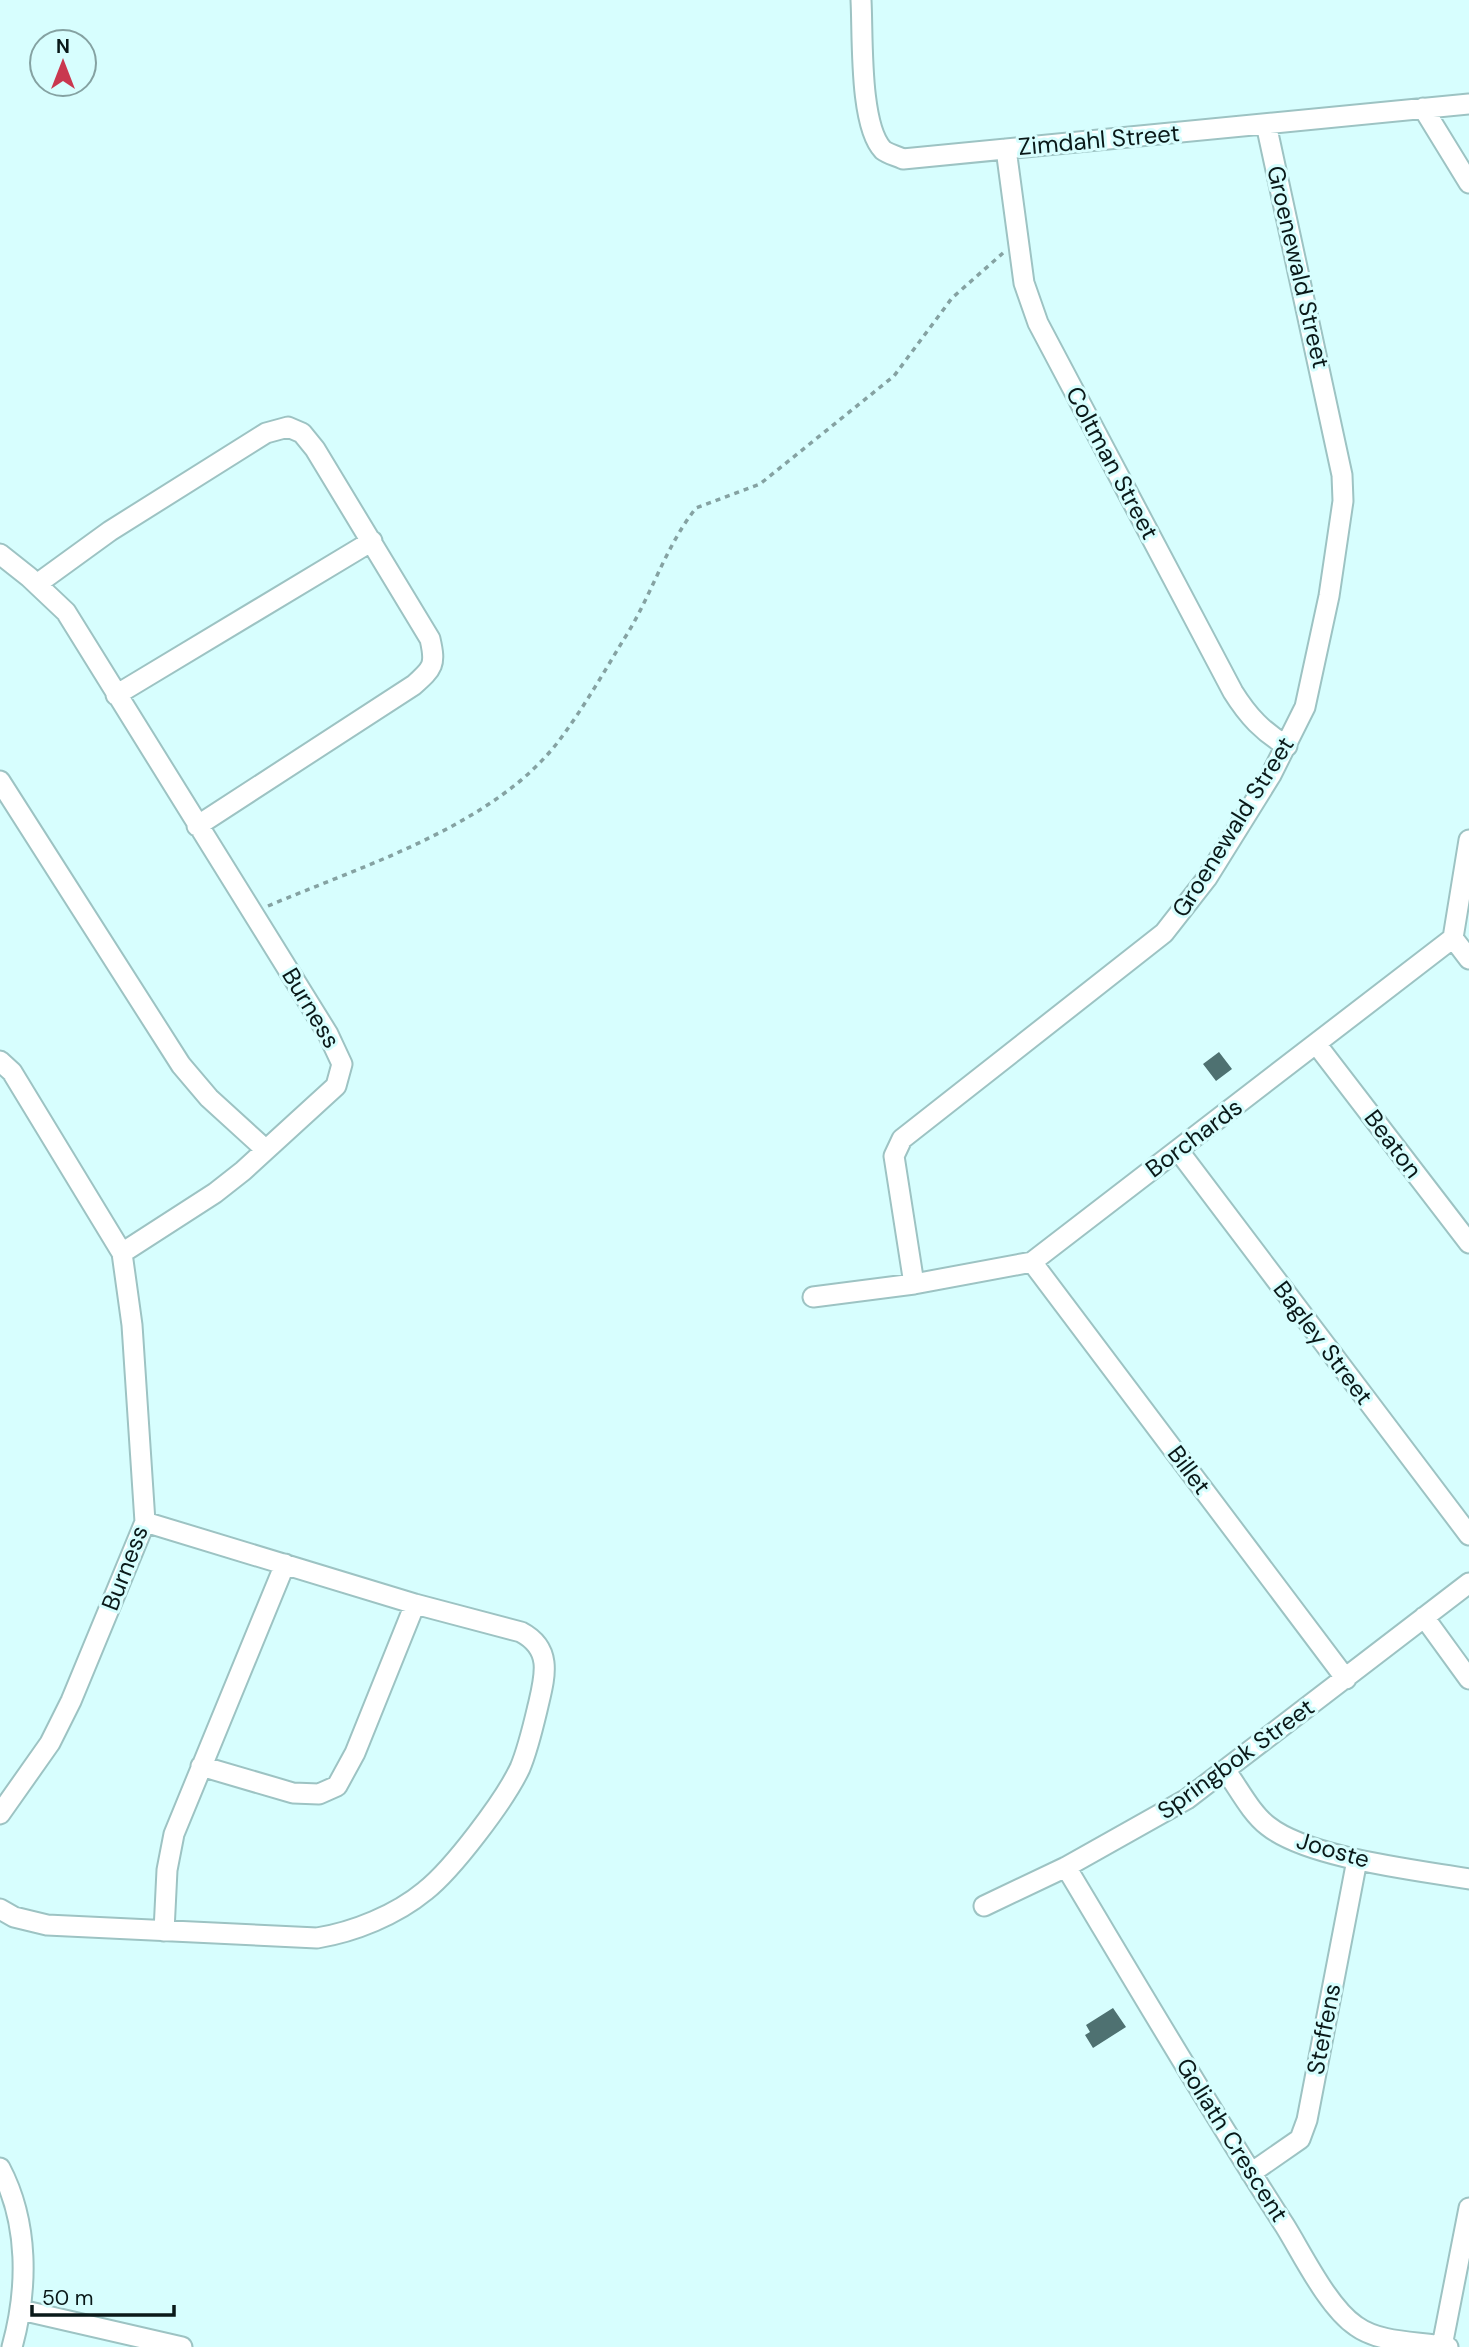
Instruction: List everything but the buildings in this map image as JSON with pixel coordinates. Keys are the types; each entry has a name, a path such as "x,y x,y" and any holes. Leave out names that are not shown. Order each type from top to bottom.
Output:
{"street":[{"name":"Zimdahl Street","path":"861,0 869,116 874,136 884,151 903,159 925,159 1469,104"},
{"path":"1423,108 1469,183"},
{"name":"Groenewald Street","path":"914,1284 894,1156 902,1139 1164,933 1207,878 1287,746 1305,707 1329,596 1343,502 1335,437 1266,124"},
{"name":"Coltman Street","path":"1006,149 1024,283 1038,323 1233,692 1257,725 1287,746"},
{"path":"37,584 121,524 267,433 288,427 302,433 315,449 430,639 434,654 432,668 414,685 197,825"},
{"path":"116,695 372,541"},
{"name":"Burness","path":"0,554 66,612 328,1034 342,1064 336,1086 215,1194 122,1253"},
{"path":"0,782 181,1065 209,1098 265,1149"},
{"path":"1469,840 1453,938 1469,959"},
{"name":"Borchards","path":"813,1297 914,1284 1032,1262 1453,938"},
{"name":"Beaton","path":"1317,1045 1469,1242"},
{"name":"Burness","path":"0,1061 12,1072 122,1253 132,1325 145,1522 71,1701 50,1743 0,1814"},
{"name":"Bagley Street","path":"1178,1150 1469,1535"},
{"name":"Billet","path":"1032,1262 1346,1679"},
{"path":"0,1909 14,1917 47,1924 317,1938 339,1934 373,1921 425,1891 480,1830 519,1769 543,1687 545,1658 533,1638 521,1632 415,1604 145,1522"},
{"path":"164,1931 167,1870 174,1834 285,1564"},
{"name":"Springbok Street","path":"984,1906 1066,1867 1158,1817 1226,1771 1469,1583"},
{"path":"201,1766 293,1793 319,1794 337,1786 355,1752 415,1604"},
{"path":"1424,1616 1469,1678"},
{"name":"Jooste","path":"1226,1771 1267,1826 1287,1838 1357,1860 1469,1879"},
{"name":"Steffens","path":"1251,2173 1285,2152 1300,2139 1307,2120 1357,1860"},
{"name":"Goliath Crescent","path":"1066,1867 1251,2173 1331,2298 1353,2325 1389,2338 1446,2346"},
{"path":"0,2168 22,2237 21,2310 12,2347"},
{"path":"1446,2346 1469,2208"},
{"path":"21,2310 175,2346"}],"path":[{"path":"252,912 409,846 489,805 526,774 568,728 627,635 696,508 760,484 894,376 952,298 1017,240"}]}
